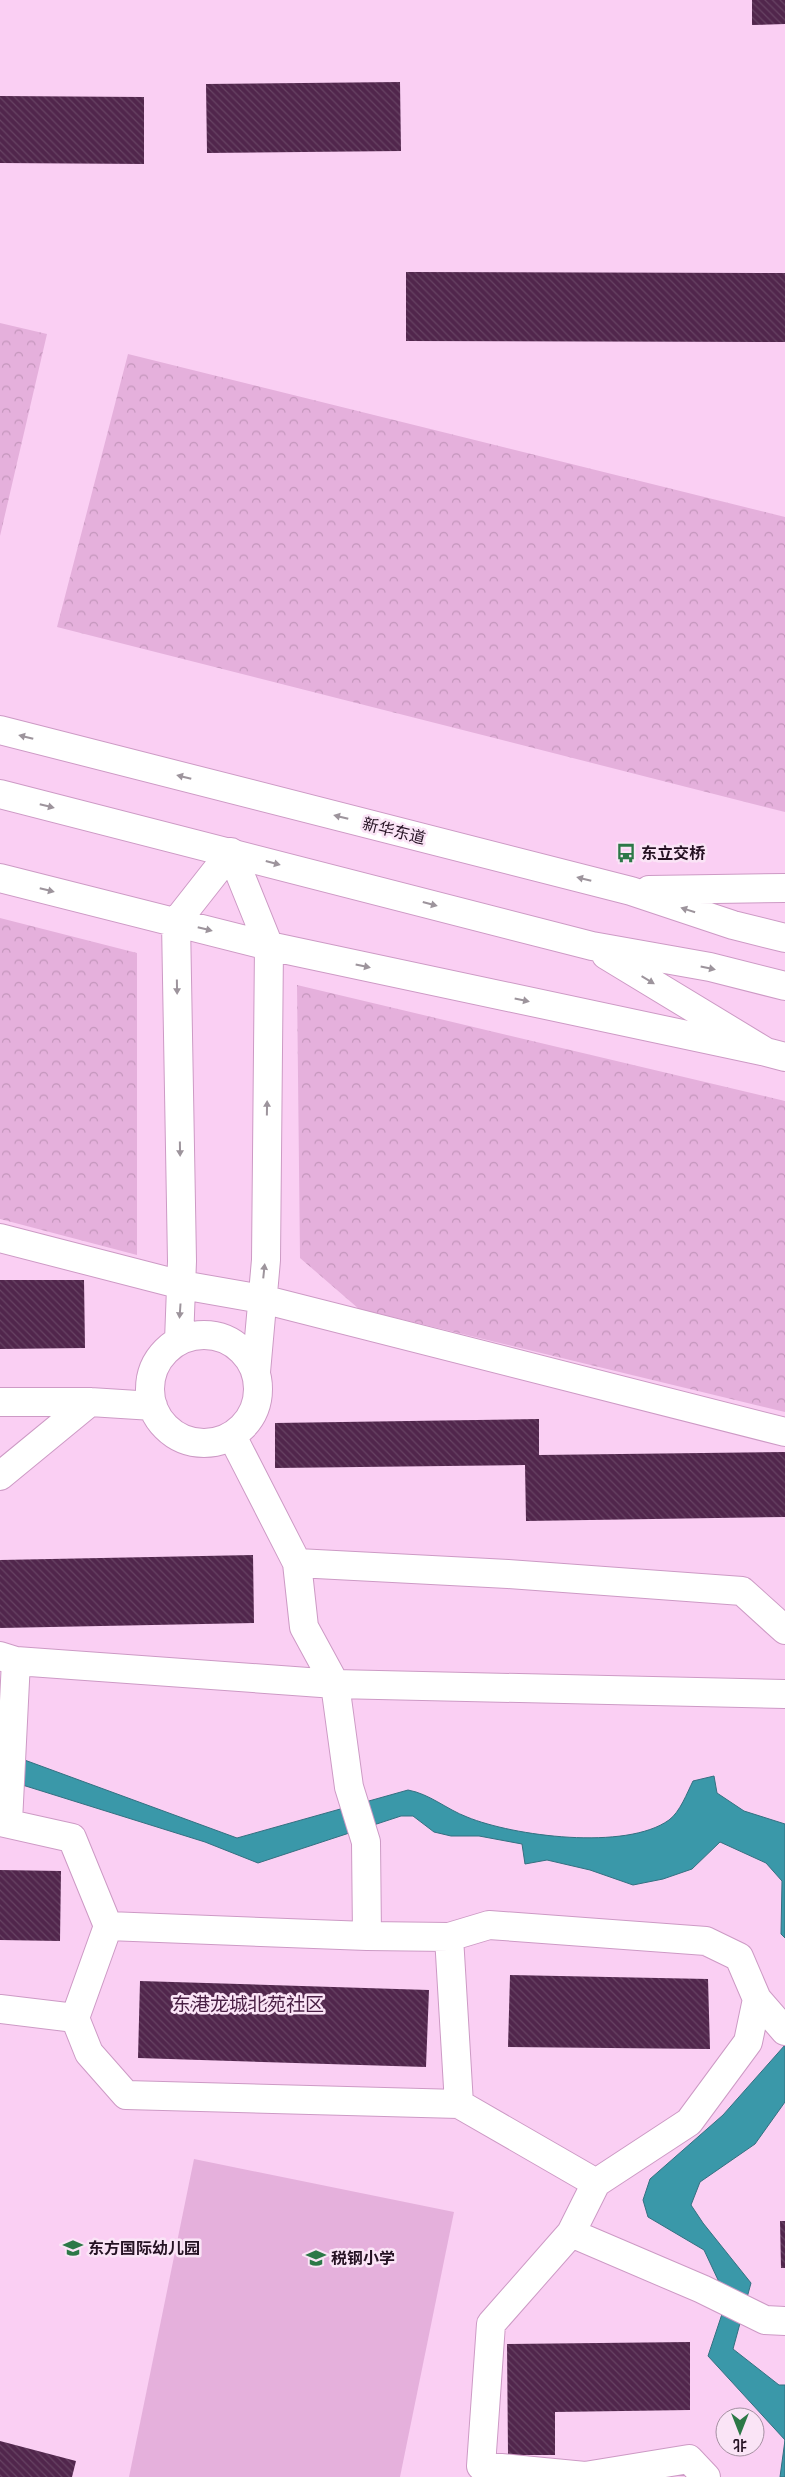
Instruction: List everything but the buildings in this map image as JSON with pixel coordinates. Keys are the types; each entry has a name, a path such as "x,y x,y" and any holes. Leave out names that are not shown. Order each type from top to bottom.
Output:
{"main road":[{"name":"新华东道","path":"0,730 631,891 734,925 785,938"},
{"path":"0,794 592,946 710,968 785,986"},
{"path":"178,1341 182,1285 176,922 231,852"},
{"path":"231,852 269,946 266,1260 256,1372 259,1390 255,1408 246,1424 232,1436 217,1442 201,1443 185,1440 171,1432 160,1420 153,1406 150,1387 154,1369 164,1353 178,1341 196,1336 215,1336 233,1343 247,1355 256,1372"},
{"path":"0,878 269,946 776,1054"},
{"path":"631,891 778,886 785,888"},
{"path":"592,946 776,1054"},
{"path":"0,1238 182,1285 262,1299 785,1432"},
{"path":"0,1402 90,1402 153,1406"},
{"path":"0,1476 90,1402"},
{"path":"232,1436 297,1563 304,1627 335,1684 349,1787 366,1842 367,1936"},
{"path":"297,1563 508,1574 742,1590 785,1630"},
{"path":"596,2183 459,2104 126,2095 90,2053 74,2018 108,1926 72,1838 4,1822 9,1794 12,1729 8,1658 335,1684 785,1694"},
{"path":"108,1926 449,1938 489,1925 706,1941 739,1957 757,1999 785,2031"},
{"path":"449,1938 459,2104"},
{"path":"706,2477 689,2459 585,2476 481,2466 491,2324 571,2233 596,2183 689,2122 748,2042 757,1999"},
{"path":"0,2009 74,2018"},
{"path":"571,2233 775,2320"}],"green space":[{"path":"0,323 47,334 0,536"},
{"path":"128,354 785,517 785,812 57,627"},
{"path":"0,918 137,953 137,1255 0,1219"},
{"path":"297,985 785,1101 785,1412 359,1309 300,1258"},
{"name":"税钢小学","path":"194,2159 454,2212 400,2477 129,2477"}],"water":[{"path":"0,1751 237,1838 408,1790 431,1798 467,1817 512,1830 569,1837 598,1838 626,1835 650,1830 669,1820 680,1807 693,1781 714,1776 717,1793 744,1811 785,1824 785,1938 781,1934 782,1881 766,1863 720,1842 692,1869 663,1879 633,1885 590,1870 547,1860 525,1864 522,1844 479,1836 451,1836 434,1832 413,1816 401,1816 258,1863 205,1842 0,1778"},
{"path":"785,2045 785,2102 755,2144 700,2182 691,2205 751,2283 733,2349 779,2385 785,2385 785,2440 765,2418 765,2407 755,2407 708,2356 727,2299 704,2250 648,2217 643,2200 650,2179 723,2115"},
{"path":"785,2440 785,2477 780,2477"}],"place":[{"name":"东立交桥","path":"626,853"},
{"name":"东方国际幼儿园","path":"73,2248"},
{"name":"税钢小学","path":"316,2258"}],"district":[{"name":"东港龙城北苑社区","path":"248,2004"}]}
